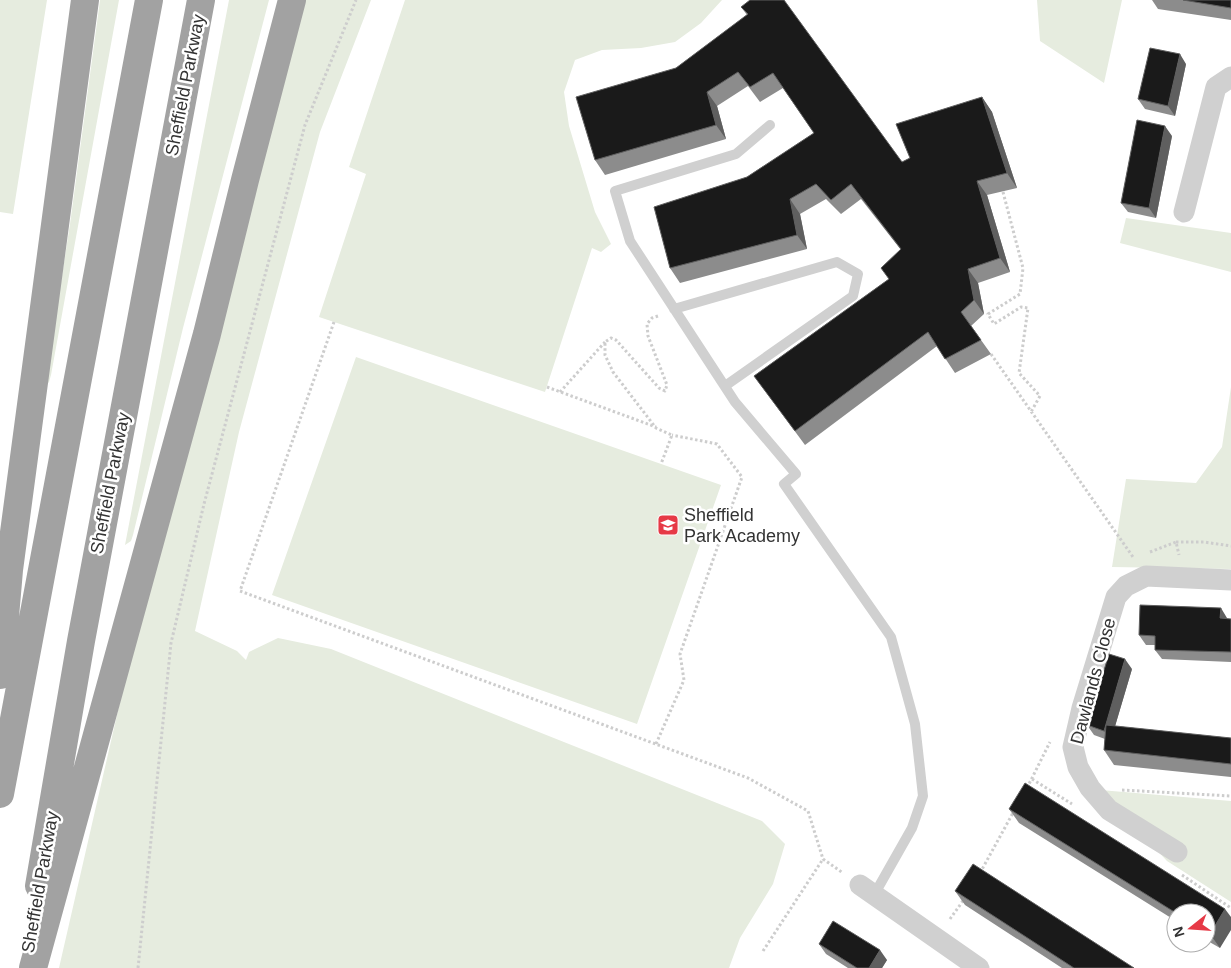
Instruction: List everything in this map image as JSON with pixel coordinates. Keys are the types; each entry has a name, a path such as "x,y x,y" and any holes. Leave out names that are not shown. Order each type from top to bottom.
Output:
{"highway":[{"path":"0,675 9,570 85,0"},
{"path":"0,794 149,0"},
{"name":"Sheffield Parkway","path":"25,968 86,612 201,0"},
{"path":"32,968 206,334 292,0"}],"street":[{"path":"1184,212 1216,87 1231,77"},
{"path":"1146,576 1231,580"},
{"name":"Dawlands Close","path":"1146,576 1126,586 1116,598 1082,708 1073,747 1078,767 1090,788 1109,810 1177,852"},
{"path":"867,890 979,968"}],"lane":[{"path":"770,125 736,154 614,191 630,241 735,402 796,474 784,484 891,637 915,724 923,796 912,828 867,890"},
{"path":"674,309 836,262 858,274 853,296 725,386"}],"path":[{"path":"138,968 171,643 204,504 306,125 356,0"},
{"path":"1003,192 1023,268 1020,294 988,314 994,324 1021,307 1028,308 1019,373 1040,396 1031,412"},
{"path":"560,392 610,338 616,340 659,388 664,391 668,385 648,336 647,324 652,318 674,309"},
{"path":"334,322 240,591 748,778 808,811 823,859 867,890"},
{"path":"605,342 605,355 613,372 656,428"},
{"path":"991,354 1146,576"},
{"path":"547,387 672,435 716,444 742,478 680,654 684,680 656,744"},
{"path":"660,464 672,435"},
{"path":"1176,542 1204,542 1231,546"},
{"path":"1023,796 1052,738"},
{"path":"1090,788 1231,796"},
{"path":"980,874 1018,805"},
{"path":"1177,852 1165,864 1231,908"},
{"path":"763,951 823,859"},
{"path":"937,939 966,896"}],"shaded area":[{"path":"0,0 47,0 13,214 0,212"},
{"path":"100,0 119,0 51,375 49,382 45,386 70,224"},
{"path":"229,0 269,0 183,328 133,535 131,541 125,545"},
{"path":"301,0 371,0 320,132 239,432 195,631 237,651 246,660 249,652 278,638 331,649 762,821 785,844 773,884 740,938 729,968 59,968 125,680"},
{"path":"405,0 722,0 701,23 675,42 641,48 602,50 575,60 564,92 569,126 595,212 611,244 601,252 592,248 545,392 319,317 366,174 349,167"},
{"path":"1037,0 1122,0 1104,83 1040,41"},
{"path":"1126,218 1231,233 1231,272 1120,243"},
{"path":"356,357 721,485 637,724 272,595"},
{"path":"1231,387 1231,569 1112,567 1126,479 1196,483 1222,447"},
{"path":"1100,790 1231,801 1231,902 1167,861"}],"building":[{"path":"750,0 784,0 902,162 910,158 896,124 982,97 1007,173 977,181 1000,258 968,269 974,300 961,312 981,340 945,359 928,332 795,431 754,376 889,279 881,268 901,249 851,184 831,200 816,184 790,199 797,235 670,268 654,207 747,177 814,133 773,73 750,87 738,72 707,92 716,125 595,160 576,97 676,68 748,14 741,7"},
{"path":"1183,0 1231,0 1231,8"},
{"path":"1150,48 1180,54 1168,106 1138,99"},
{"path":"1137,120 1165,126 1149,208 1121,203"},
{"path":"1140,605 1221,608 1220,618 1231,619 1231,652 1155,650 1155,636 1139,635"},
{"path":"1109,654 1125,659 1104,731 1087,725"},
{"path":"1106,725 1231,738 1231,764 1104,750"},
{"path":"1025,783 1215,903 1166,903 1166,907 1009,809"},
{"path":"973,864 1134,968 1074,968 955,891"},
{"path":"1216,903 1225,909 1216,924"},
{"path":"833,921 880,950 869,968 857,968 819,944"}],"place":[{"name":"Sheffield Park Academy","path":"668,525"}]}
